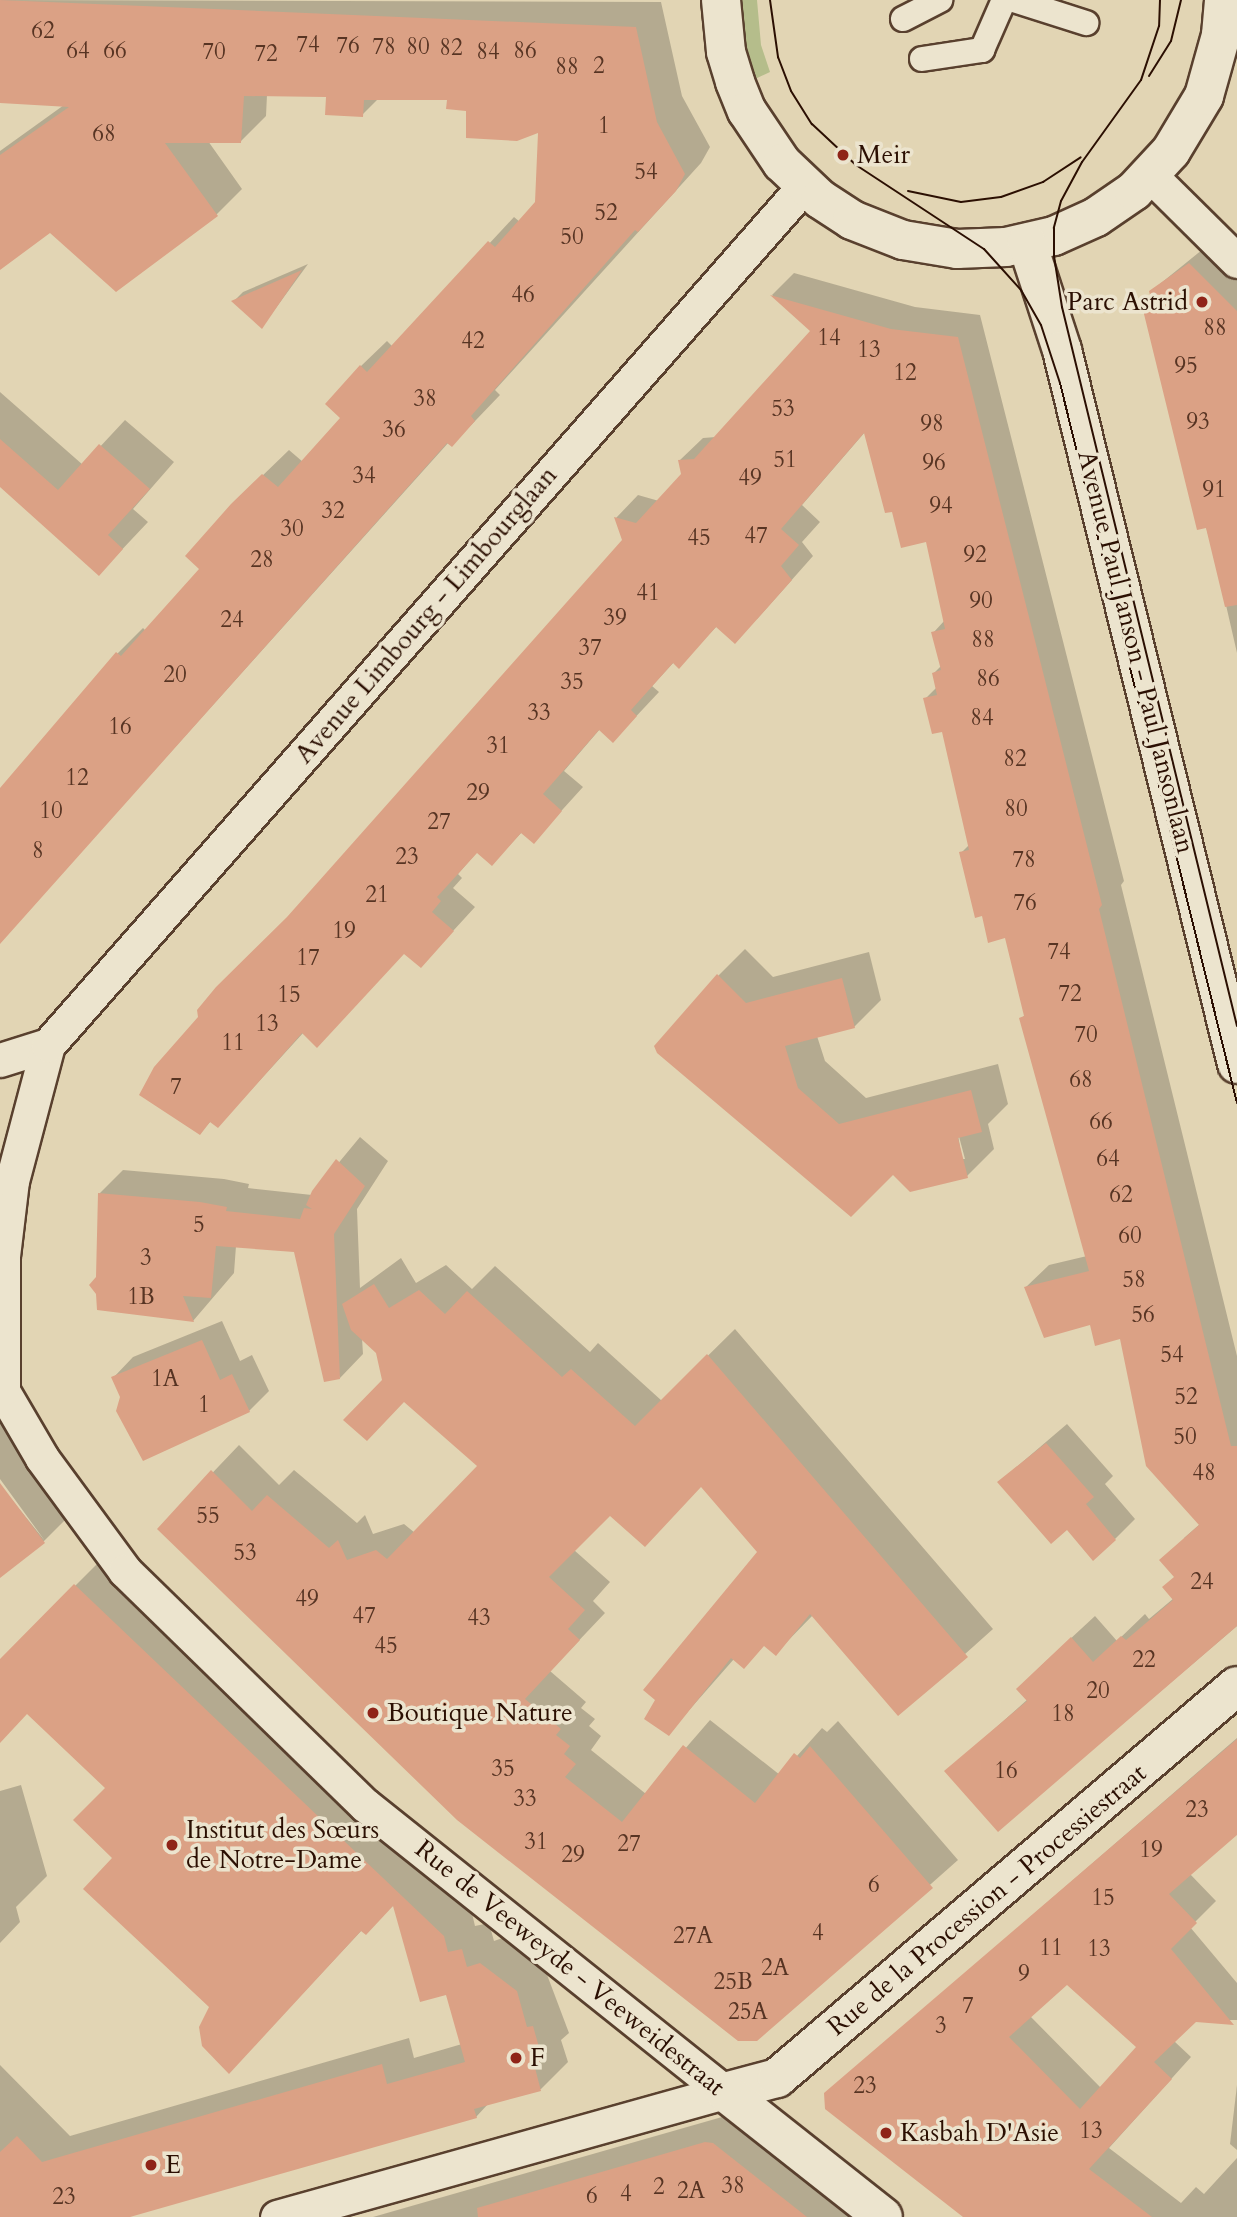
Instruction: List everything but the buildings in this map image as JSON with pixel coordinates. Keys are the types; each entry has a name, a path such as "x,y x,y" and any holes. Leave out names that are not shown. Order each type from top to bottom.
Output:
{"street":[{"path":"721,0 726,52 747,111 782,163 804,186 852,220 903,240 957,249 1027,243 1096,217 1150,175 1171,151 1203,96 1221,35 1225,0 1237,1"},
{"path":"903,19 940,0"},
{"path":"922,59 982,50 1004,0"},
{"path":"1014,0 1086,23"},
{"path":"1150,175 1237,261"},
{"name":"Avenue Limbourg - Limbourglaan","path":"1,1388 3,1256 12,1181 48,1045 804,186"},
{"name":"Avenue Paul Janson - Paul Jansonlaan","path":"1027,243 1062,350 1237,1064"},
{"path":"0,1059 48,1045"},
{"name":"Rue de Veeweyde - Veeweidestraat","path":"1,1388 42,1458 125,1571 365,1805 883,2217"},
{"name":"Rue de la Procession - Processiestraat","path":"725,2092 777,2078 1237,1686"},
{"path":"277,2217 725,2092"}],"green space":[{"path":"740,0 757,0 761,45 770,72 755,79 745,51"}],"tram line":[{"path":"770,0 778,57 791,91 812,124 856,165 984,249 1021,290 1041,325 1060,383 1237,1103"},
{"path":"1160,0 1159,26 1141,80 1082,162 1061,201 1054,228 1054,256 1062,307 1237,1026"},
{"path":"1149,76 1171,41 1181,0"},
{"path":"908,191 961,202 1001,197 1043,182 1081,157"}],"place":[{"name":"Meir","path":"843,155"},
{"name":"Parc Astrid","path":"1202,302"},
{"name":"Boutique Nature","path":"373,1713"},
{"name":"Institut des Sœurs de Notre-Dame","path":"172,1845"},
{"name":"F","path":"516,2058"},
{"name":"Kasbah D'Asie","path":"886,2133"},
{"name":"E","path":"151,2165"}]}
